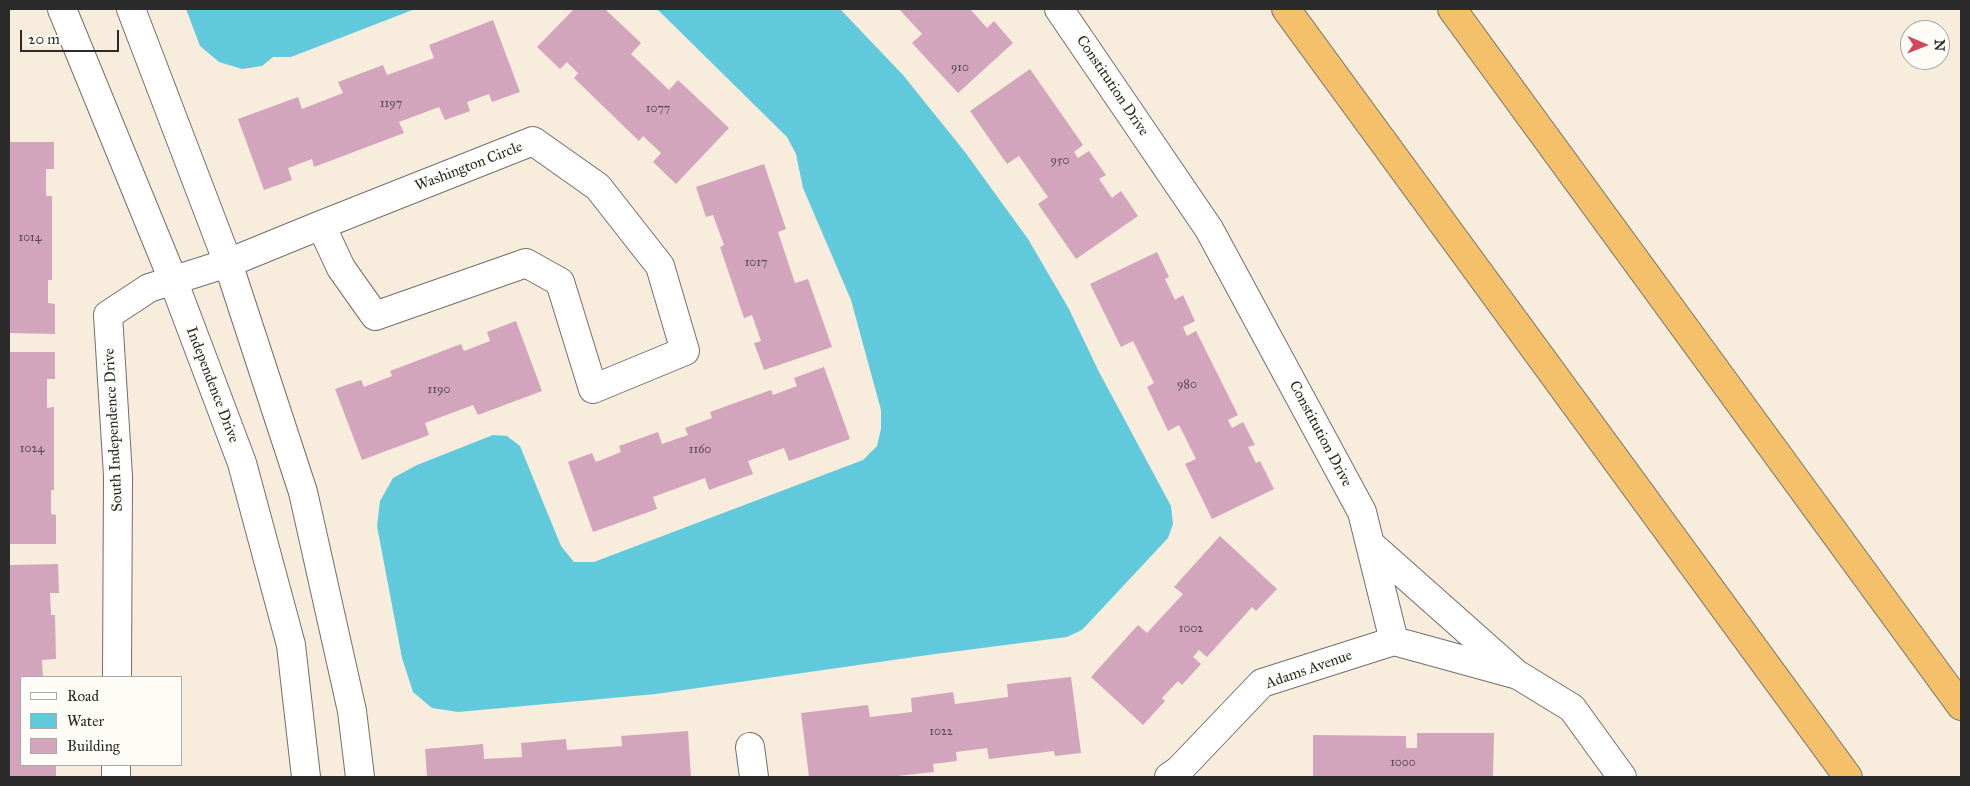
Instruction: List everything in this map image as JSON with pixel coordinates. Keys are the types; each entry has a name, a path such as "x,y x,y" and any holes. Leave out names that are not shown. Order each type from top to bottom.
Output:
{"highway":[{"path":"1286,9 1848,777"},
{"path":"1452,9 1961,706"}],"street":[{"name":"Independence Drive","path":"62,9 173,280 242,464 291,645 306,777"},
{"path":"130,9 228,263 303,492 352,710 360,777"},
{"name":"Constitution Drive","path":"1059,9 1209,229 1362,512 1394,641"},
{"name":"Washington Circle","path":"533,141 598,187 660,266 685,351 593,388 560,282 526,263 375,316 341,268 322,225 533,141"},
{"name":"South Independence Drive","path":"117,676 118,476 108,315 149,288 228,263 322,225"},
{"path":"1370,544 1518,675 1572,708 1622,777"},
{"path":"1394,641 1518,675"},
{"name":"Adams Avenue","path":"1169,777 1179,770 1262,684 1394,641"},
{"path":"750,747 754,777"}],"water":[{"path":"186,9 415,9 291,57 273,57 262,66 242,69 219,62 200,46"},
{"path":"657,9 840,9 903,75 965,152 1028,239 1069,309 1098,370 1171,506 1173,524 1168,538 1082,630 1067,637 656,694 458,712 432,708 413,692 402,658 377,526 380,501 393,478 417,465 493,435 507,436 520,446 561,546 574,562 594,562 863,460 877,446 881,429 881,410 851,300 803,188 796,154 787,137"}],"building":[{"path":"574,9 605,9 641,43 631,54 669,90 678,80 729,128 676,184 653,162 661,153 643,136 639,141 574,78 578,73 567,62 560,69 537,47"},
{"path":"899,9 970,9 987,28 994,21 1013,43 958,93 912,43 922,34"},
{"path":"493,20 520,92 492,102 489,94 467,102 470,111 445,120 439,107 399,122 404,133 314,167 312,159 288,168 292,180 264,190 238,119 298,97 302,109 343,93 338,82 383,65 387,75 434,58 429,45"},
{"path":"1030,69 1083,145 1074,152 1078,158 1089,151 1106,175 1099,179 1112,198 1121,191 1138,216 1076,259 1038,204 1048,197 1019,156 1007,164 970,111"},
{"path":"9,142 54,142 54,169 46,169 46,196 52,196 52,280 48,280 48,303 55,304 55,334 9,333"},
{"path":"764,164 786,229 778,232 795,283 808,279 832,347 764,370 754,343 761,341 752,315 744,318 720,247 724,245 713,215 706,217 696,187"},
{"path":"1157,252 1169,277 1165,279 1175,300 1183,295 1195,321 1183,327 1187,336 1196,331 1238,415 1228,420 1232,428 1243,422 1255,445 1248,447 1256,463 1260,461 1274,489 1212,519 1185,464 1196,459 1179,425 1168,431 1147,387 1154,383 1133,341 1121,347 1090,284"},
{"path":"516,321 542,391 478,415 473,405 425,423 429,435 362,460 335,389 361,380 364,387 392,376 390,371 461,344 464,351 490,341 487,332"},
{"path":"9,352 55,352 55,379 47,379 47,408 54,407 54,490 51,490 51,514 56,515 56,544 9,544"},
{"path":"824,367 850,439 789,461 784,448 748,461 753,474 709,490 705,478 653,497 657,509 593,532 568,462 592,453 596,462 621,452 619,446 658,432 662,444 688,435 685,428 712,418 710,412 771,390 773,395 797,386 794,378"},
{"path":"1220,536 1277,589 1256,611 1252,607 1207,657 1199,650 1193,657 1201,664 1182,685 1178,681 1162,698 1165,701 1143,725 1091,677 1138,625 1147,633 1183,594 1174,587"},
{"path":"58,564 59,593 50,593 51,615 55,615 56,659 42,660 43,676 20,676 20,766 56,766 56,777 9,777 9,565"},
{"path":"1071,677 1081,753 1055,756 1054,751 989,759 987,748 956,752 957,761 933,764 934,772 888,777 809,777 801,713 868,705 870,717 912,712 911,698 953,692 955,704 1008,697 1007,684"},
{"path":"688,731 691,777 427,777 425,749 483,744 484,759 522,757 521,743 566,739 567,750 622,746 621,736"},
{"path":"1417,733 1494,733 1493,777 1313,777 1313,735 1406,736 1406,748 1417,748"}]}
